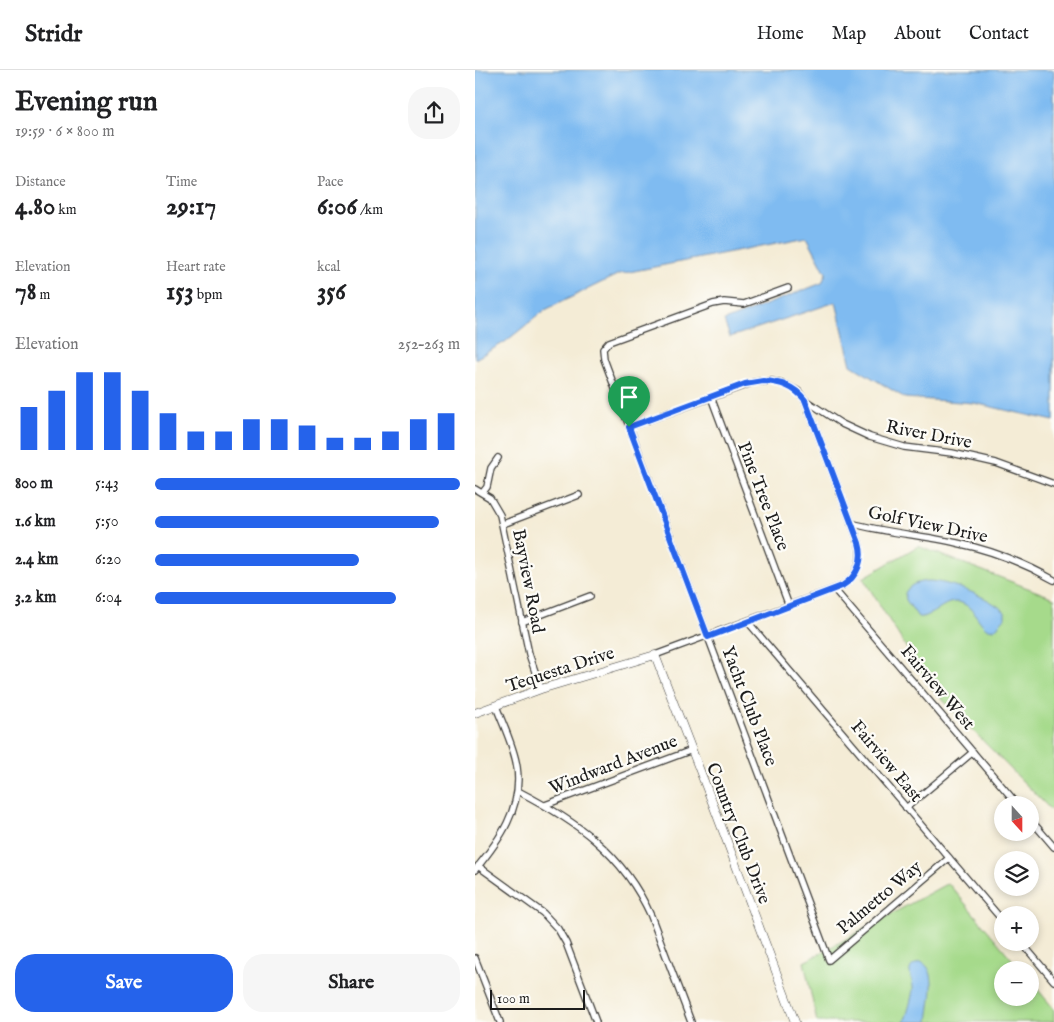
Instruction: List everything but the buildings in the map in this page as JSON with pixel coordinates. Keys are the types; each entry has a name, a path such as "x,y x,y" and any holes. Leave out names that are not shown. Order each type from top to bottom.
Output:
{"street":[{"name":"Yacht Club Place","path":"788,288 744,304 724,302 713,304 609,342 605,345 603,354 829,960"},
{"name":"River Drive","path":"711,397 754,382 772,381 781,383 798,391 805,400 842,424 870,437 904,447 996,463 1054,484"},
{"path":"629,427 711,397"},
{"name":"Pine Tree Place","path":"711,397 789,606"},
{"path":"655,655 834,589 846,584 853,578 860,561 860,548 805,400"},
{"path":"475,489 483,492 487,487 491,468 498,458"},
{"name":"Bayview Road","path":"483,492 496,506 503,524 529,654 541,689"},
{"path":"503,524 579,495"},
{"name":"Golf View Drive","path":"851,523 891,533 935,539 980,549 1023,565 1054,580"},
{"name":"Fairview West","path":"834,589 1010,796"},
{"path":"523,622 590,596"},
{"name":"Fairview East","path":"748,622 994,910"},
{"name":"Tequesta Drive","path":"475,713 541,689 655,655"},
{"name":"Country Club Drive","path":"655,655 795,1022"},
{"path":"496,706 514,755 518,791 508,824 477,868 543,913 558,929 566,943 596,1022"},
{"name":"Windward Avenue","path":"545,805 691,750"},
{"path":"907,808 973,752"},
{"path":"518,791 545,805 608,852 635,884 651,916 691,1022"},
{"path":"1039,830 1054,847"},
{"name":"Palmetto Way","path":"829,960 949,858"},
{"path":"1029,951 1054,981"},
{"path":"475,958 500,1022"}],"green space":[{"path":"918,546 1054,598 1054,813 932,689 863,578"},
{"path":"948,883 994,938 994,951 1005,951 1013,961 994,961 994,1006 1039,1006 1039,991 1054,1009 1054,1022 817,1022 804,962"}],"water":[{"path":"475,70 1054,70 1054,421 974,403 905,398 851,365 836,302 730,337 724,321 822,283 826,273 807,237 619,274 545,310 505,342 475,359"},
{"path":"928,581 958,587 980,596 1005,612 1005,618 995,629 986,628 969,607 957,602 945,605 924,617 918,617 906,600 905,593 909,587"},
{"path":"921,962 927,966 932,980 928,1022 904,1022 913,990 910,969 915,964"}],"route":[{"path":"754,382 777,382 798,391 805,400 859,543 861,557 855,574 850,581 842,586 708,637 629,427 754,382"}]}
